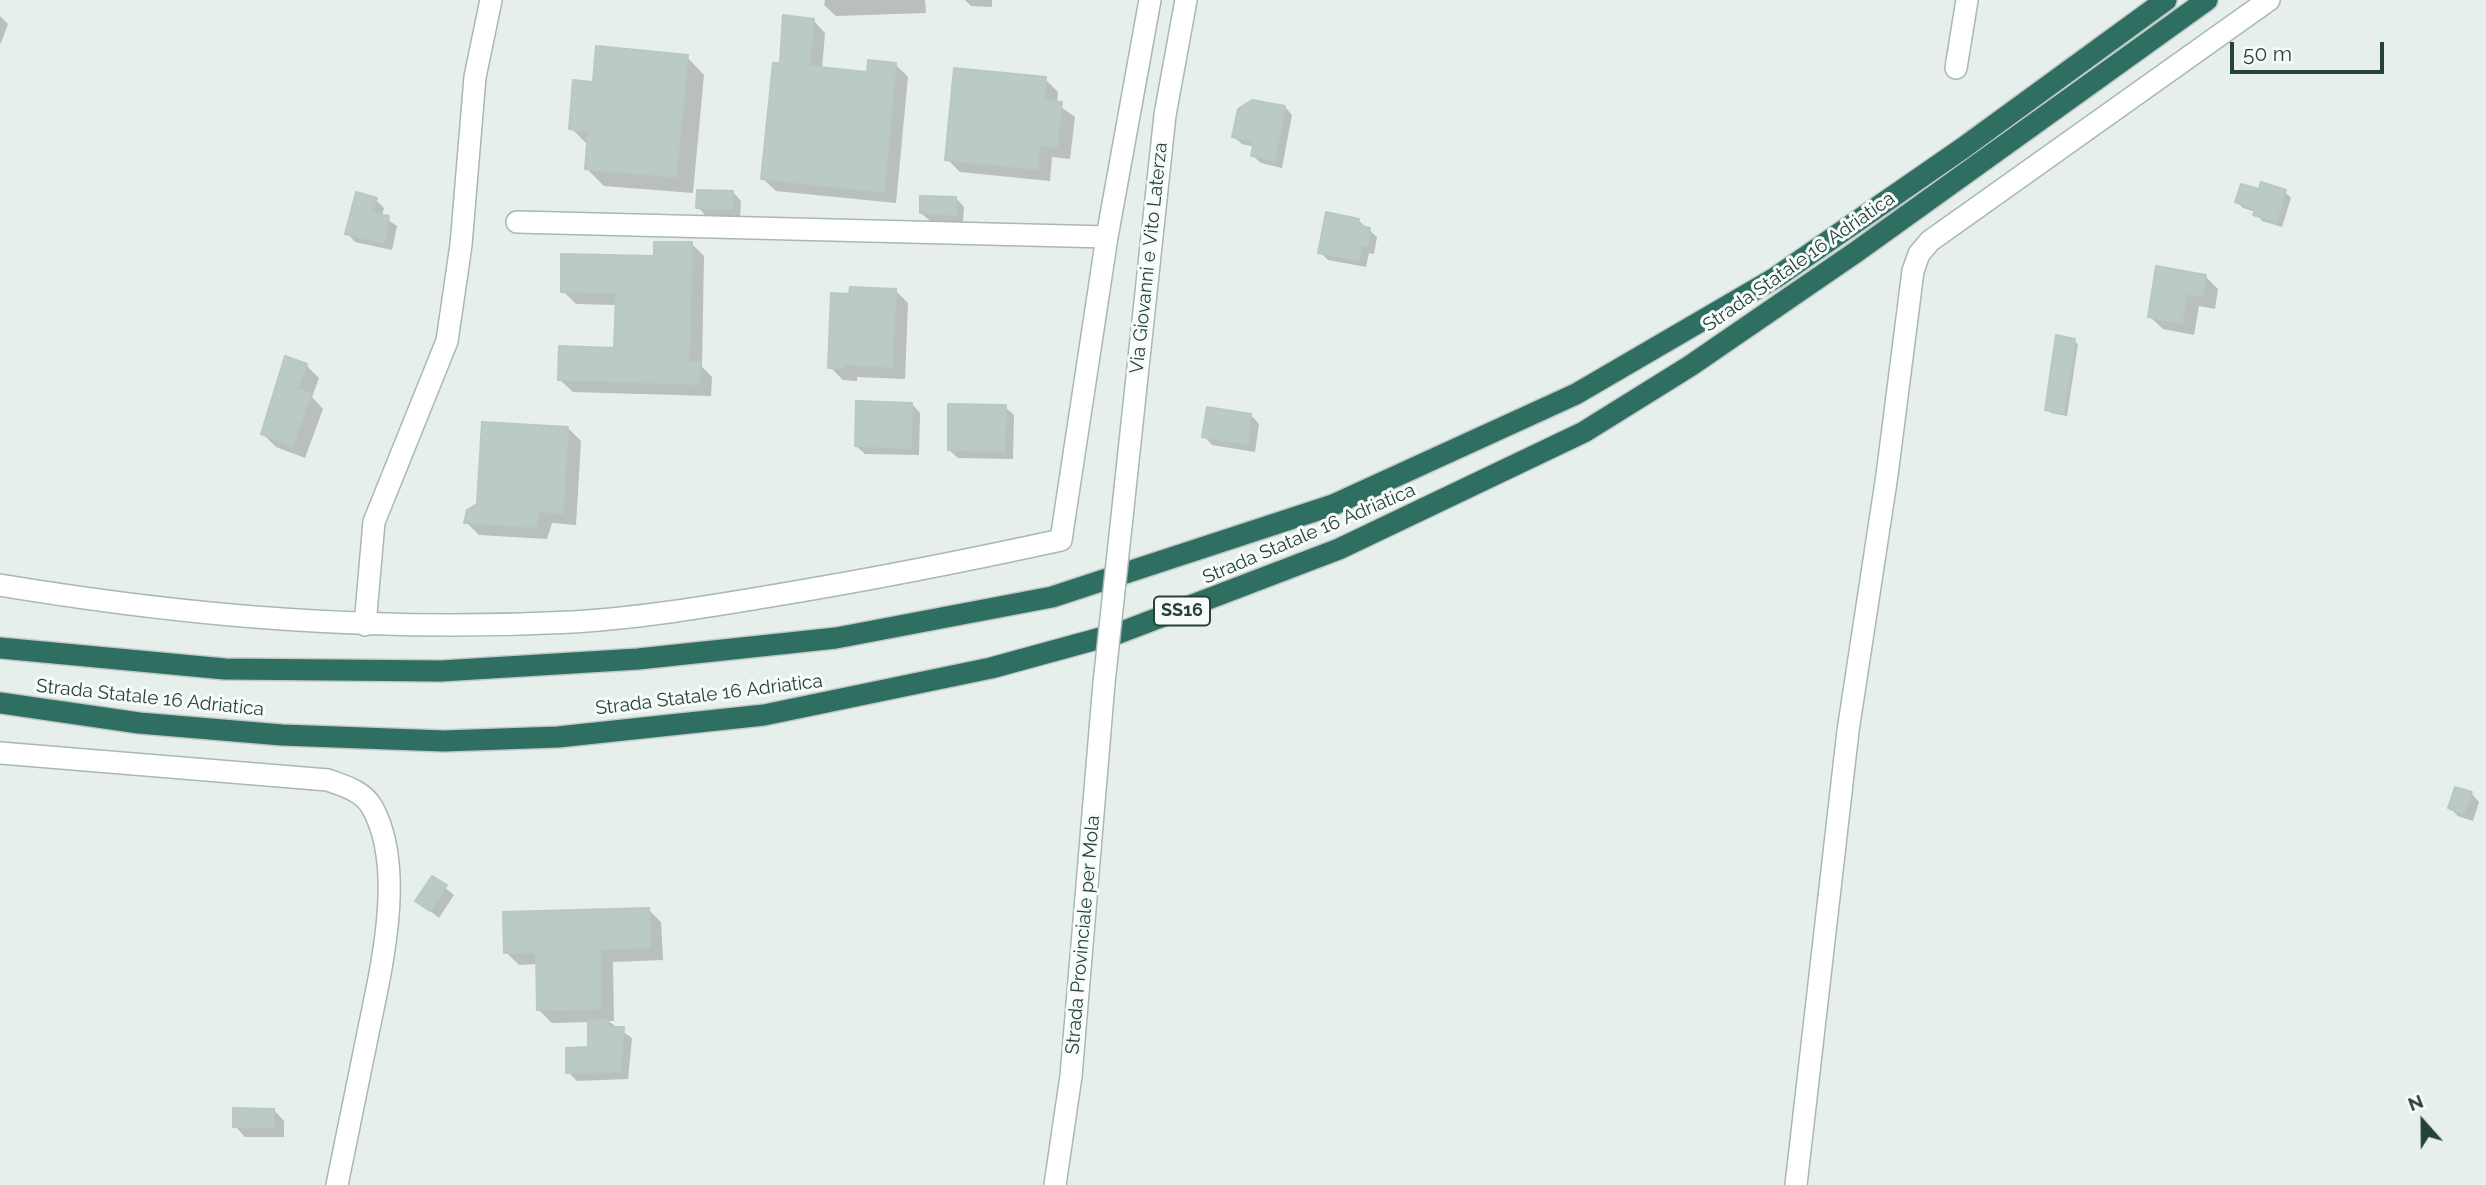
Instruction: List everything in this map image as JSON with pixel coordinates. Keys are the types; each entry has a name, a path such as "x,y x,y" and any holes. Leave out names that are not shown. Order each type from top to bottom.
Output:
{"highway":[{"name":"Strada Statale 16 Adriatica","path":"0,648 101,660 225,669 441,671 638,659 836,638 1052,597 1333,505 1576,394 1775,278 1963,148 2166,0"},
{"name":"Strada Statale 16 Adriatica","path":"0,703 127,721 282,734 444,741 558,737 764,715 979,671 1119,633 1339,549 1584,432 1690,366 1845,259 2207,0"}],"street":[{"path":"365,625 374,522 447,341 461,245 475,77 491,0"},
{"path":"0,585 176,610 320,624 575,622 699,608 915,572 1061,540 1107,237 1150,0"},
{"name":"Via Giovanni e Vito Laterza","path":"1104,683 1165,115 1186,0"},
{"path":"1956,68 1967,0"},
{"path":"1796,1185 1848,731 1887,475 1913,271 1919,254 1930,241 2269,0"},
{"path":"517,222 1107,237"},
{"name":"Strada Provinciale per Mola","path":"1055,1185 1071,1076 1104,683"},
{"path":"0,753 328,780 356,791 372,805 382,831 390,893 387,936 337,1185"}],"building":[{"path":"783,15 814,19 809,66 867,72 868,60 896,63 884,192 761,179 773,63 780,63"},
{"path":"596,46 688,55 676,177 585,169 588,131 569,129 573,80 593,82"},
{"path":"954,68 1046,77 1044,100 1062,102 1057,147 1040,145 1037,169 945,160"},
{"path":"1252,100 1285,106 1275,161 1251,156 1254,142 1232,137 1238,109"},
{"path":"2261,182 2286,190 2276,222 2253,215 2255,209 2235,202 2241,184 2259,189"},
{"path":"697,190 733,191 732,209 696,208"},
{"path":"356,192 377,198 372,213 389,216 384,243 345,234"},
{"path":"920,196 956,197 956,215 920,213"},
{"path":"1326,212 1359,219 1358,225 1370,228 1367,246 1361,246 1359,260 1318,253"},
{"path":"654,242 692,242 689,362 700,362 699,384 558,380 559,346 614,348 616,293 561,292 561,254 654,256"},
{"path":"2156,266 2206,275 2202,296 2186,294 2182,323 2148,317"},
{"path":"850,287 896,289 892,367 845,365 844,368 828,368 831,293 849,294"},
{"path":"2056,335 2075,339 2064,413 2045,410"},
{"path":"285,356 307,364 297,389 311,394 292,446 261,434"},
{"path":"856,401 912,403 911,448 855,446"},
{"path":"948,404 1006,405 1005,451 948,450"},
{"path":"1207,407 1251,414 1247,444 1202,437"},
{"path":"482,422 568,427 563,513 539,511 535,527 464,523 467,510 477,504"},
{"path":"2455,787 2472,792 2464,814 2448,808"},
{"path":"432,876 447,885 430,911 415,901"},
{"path":"649,908 650,948 601,949 601,1009 537,1010 536,952 504,953 503,912"},
{"path":"608,1019 608,1027 624,1027 620,1071 566,1073 566,1048 588,1047 588,1020"},
{"path":"233,1108 274,1109 274,1127 233,1127"}]}
